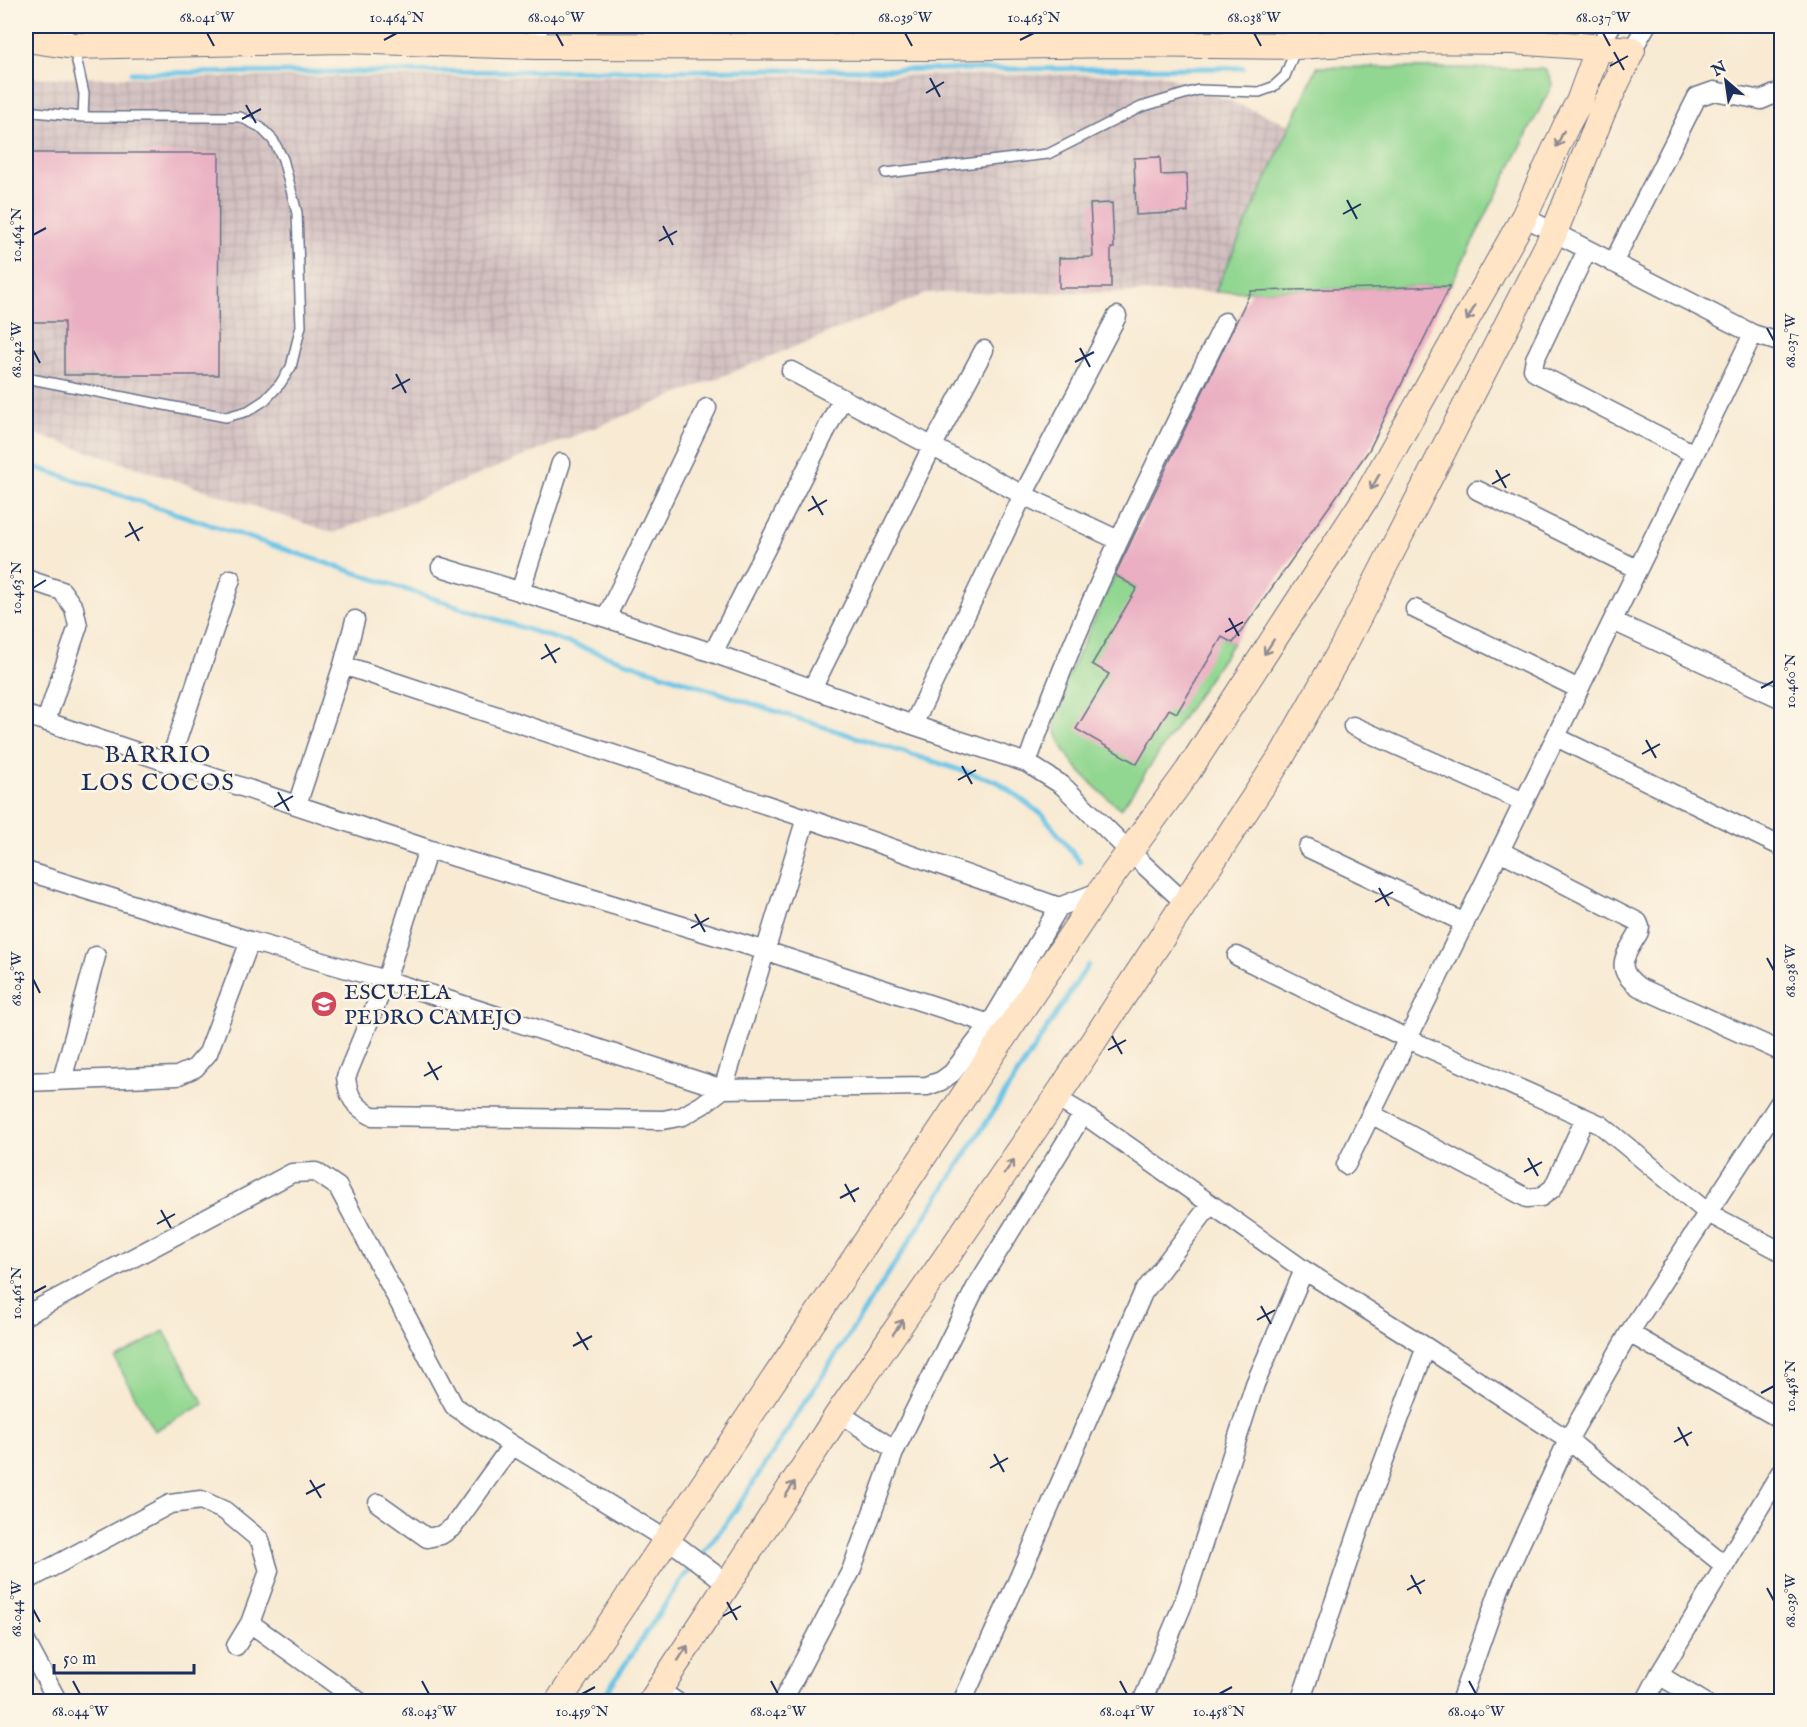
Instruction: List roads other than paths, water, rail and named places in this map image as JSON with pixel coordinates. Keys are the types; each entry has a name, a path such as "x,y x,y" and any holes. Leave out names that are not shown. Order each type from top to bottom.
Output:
{"main road":[{"path":"26,39 74,46 128,35 342,32 538,36 1121,34 1297,46 1394,40 1501,40 1605,36 1632,50 1602,114 1554,233 1343,647 1283,754 1056,1098 721,1580 662,1698"},
{"path":"558,1701 674,1544 1101,891 1188,771 1365,499 1524,216 1579,102 1605,36"},
{"path":"1579,102 1602,114"}],"street":[{"path":"52,26 74,46"},
{"path":"1632,50 1646,26"},
{"path":"1613,262 1697,97 1714,91 1761,100 1782,91"},
{"path":"1524,216 1753,334 1782,343"},
{"path":"1587,250 1535,359 1533,369 1536,373 1694,454"},
{"path":"913,725 1023,495 1117,316"},
{"path":"1027,763 1043,717 1118,540 1225,322"},
{"path":"1346,1165 1753,334"},
{"path":"812,689 932,447 984,350"},
{"path":"791,371 1023,495 1118,540"},
{"path":"713,653 842,399"},
{"path":"606,618 707,408"},
{"path":"520,592 561,464"},
{"path":"1477,490 1638,569"},
{"path":"441,567 713,653 913,725 1027,763 1062,784 1184,902"},
{"path":"26,579 62,591 74,608 78,626 46,721"},
{"path":"169,764 231,579"},
{"path":"1415,609 1579,689"},
{"path":"297,805 343,665 355,620"},
{"path":"1613,621 1782,699"},
{"path":"343,665 806,818 1059,907"},
{"path":"26,715 428,849 766,951 990,1024"},
{"path":"1353,726 1524,802"},
{"path":"1556,737 1782,847"},
{"path":"428,849 386,980 346,1077 347,1089 359,1109 372,1116 663,1120 683,1116 723,1089 806,818"},
{"path":"1308,848 1465,923"},
{"path":"1500,851 1638,922 1640,927 1623,964 1630,981 1782,1053"},
{"path":"26,872 386,980 723,1089 927,1086 941,1081 952,1073 990,1024 1059,907 1101,891"},
{"path":"26,1082 177,1076 195,1068 208,1053 250,941"},
{"path":"62,1080 96,956"},
{"path":"1237,956 1408,1039 1601,1125 1708,1213 1782,1252"},
{"path":"1056,1098 1083,1114 1304,1270 1568,1440 1724,1565"},
{"path":"1460,1701 1500,1588 1568,1440 1629,1333 1782,1099"},
{"path":"782,1701 851,1571 895,1450 976,1287 1083,1114"},
{"path":"1371,1114 1527,1198 1541,1197 1553,1188 1585,1118"},
{"path":"26,1315 292,1173 316,1172 338,1187 454,1406 512,1445 674,1544 721,1580"},
{"path":"962,1701 1013,1592 1143,1293 1210,1205"},
{"path":"1142,1701 1185,1599 1255,1384 1304,1270"},
{"path":"1629,1333 1782,1420"},
{"path":"1300,1701 1426,1347"},
{"path":"839,1413 895,1450"},
{"path":"378,1503 427,1538 441,1535 453,1527 512,1445"},
{"path":"1645,1701 1782,1470"},
{"path":"26,1581 170,1504 201,1500 225,1510 260,1540 269,1571 250,1623 236,1646"},
{"path":"250,1623 360,1701"},
{"path":"26,1642 32,1669 58,1701"},
{"path":"1659,1675 1704,1701"}],"lane":[{"path":"74,46 84,93 83,117"},
{"path":"886,173 1048,154 1141,107 1198,90 1259,92 1273,87 1285,76 1297,46"},
{"path":"26,111 83,117 240,117 260,127 273,140 283,159 297,213 302,326 291,367 280,384 265,400 248,411 226,417 26,378"}],"waterway":[{"path":"36,26 49,31"},
{"path":"131,73 1243,68"},
{"path":"26,464 805,721 998,782 1044,816 1080,862"},
{"path":"600,1702 680,1582 731,1517 1088,965"}],"place":[{"name":"ESCUELA PEDRO CAMEJO","path":"324,1004"}],"district":[{"name":"BARRIO LOS COCOS","path":"158,768"}]}
